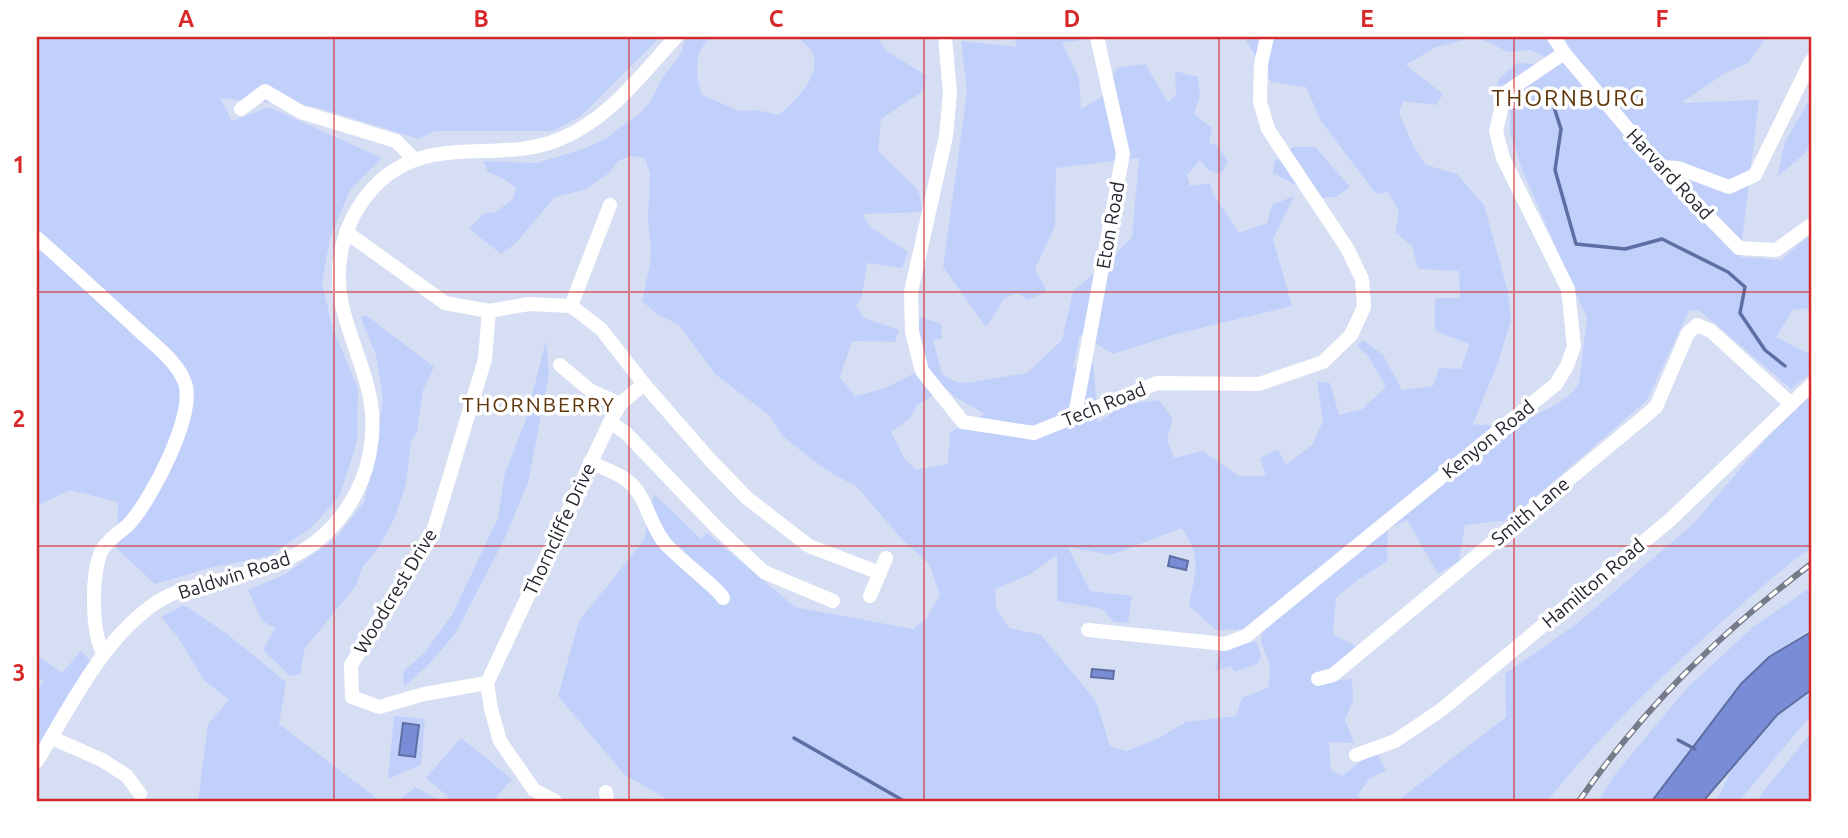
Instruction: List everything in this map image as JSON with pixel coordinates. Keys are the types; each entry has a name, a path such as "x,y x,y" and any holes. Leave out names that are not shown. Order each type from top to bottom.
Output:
{"street":[{"name":"Baldwin Road","path":"37,761 104,654 124,630 160,600 195,586 268,568 299,555 332,528 356,493 370,454 372,431 368,385 342,306 339,287 341,250 346,232 366,197 396,169 415,160 456,150 520,150 560,140 601,114 676,37"},
{"name":"Tech Road","path":"945,37 950,93 946,136 911,292 912,332 922,371 963,422 1034,433 1157,383 1259,384 1323,362 1351,335 1364,307 1362,279 1347,248 1268,129 1260,102 1261,64 1267,37"},
{"name":"Eton Road","path":"1075,415 1123,154 1097,37"},
{"name":"Harvard Road","path":"1554,37 1564,53 1660,167 1739,248 1776,250 1811,225"},
{"name":"Kenyon Road","path":"1088,630 1225,644 1246,636 1556,384 1567,366 1574,346 1567,289 1503,158 1496,131 1505,93 1564,53"},
{"path":"1660,167 1678,168 1729,187 1755,175 1811,61"},
{"path":"241,109 265,91 301,112 396,141 415,160"},
{"path":"572,306 610,205"},
{"path":"346,232 445,303 489,311 529,304 572,306 601,329 644,384 747,498 809,546 880,573"},
{"path":"37,238 165,355 185,384 186,411 155,486 128,524 103,549 97,565 95,622 97,637 104,654"},
{"name":"Woodcrest Drive","path":"487,683 424,694 379,707 352,696 351,664 432,535 485,359 489,311"},
{"name":"Smith Lane","path":"1318,679 1333,675 1656,407 1691,328 1697,325 1711,331 1791,404"},
{"path":"560,365 591,391 620,404"},
{"name":"Thorncliffe Drive","path":"487,683 610,422 620,404 644,384"},
{"name":"Hamilton Road","path":"1356,755 1395,741 1441,710 1670,520 1811,386"},
{"path":"610,422 626,433 718,529 764,572 833,601"},
{"path":"590,462 627,480 635,488 663,541 706,582 720,591 723,597"},
{"path":"870,596 886,558"},
{"path":"487,683 500,741 534,790 555,801"},
{"path":"51,738 110,765 127,776 140,794"}],"shaded area":[{"path":"37,37 660,37 581,116 553,131 435,131 419,139 316,107 220,98 232,121 269,107 382,158 350,190 330,238 322,283 332,326 358,389 357,442 339,497 312,527 269,556 209,568 155,584 117,549 118,502 70,490 37,506"},
{"path":"686,37 711,37 698,57 698,79 702,95 740,111 756,110 779,115 805,88 813,71 813,54 798,37 878,37 885,50 927,76 922,92 881,119 878,151 918,190 923,212 863,214 869,226 908,252 902,268 867,263 862,296 856,306 864,318 899,330 895,342 852,341 840,377 855,396 886,387 916,372 934,395 917,405 910,418 891,432 905,459 916,470 948,464 950,432 985,414 955,397 927,371 915,332 921,317 941,324 942,339 933,340 942,374 956,382 966,383 1027,373 1062,340 1073,291 1109,261 1132,237 1139,158 1056,168 1055,226 1035,269 1047,291 1028,300 1017,293 1004,299 986,327 943,267 967,92 961,41 1017,47 1014,37 1099,37 1062,43 1079,78 1081,109 1105,95 1116,68 1145,64 1168,102 1176,95 1175,71 1198,77 1200,96 1194,114 1212,128 1209,143 1216,144 1228,161 1221,174 1208,170 1200,160 1187,175 1190,186 1210,183 1213,193 1239,233 1267,223 1272,205 1294,196 1273,239 1292,306 1176,334 1113,354 1080,334 1073,368 1093,361 1098,423 1123,405 1159,400 1173,419 1167,439 1174,458 1203,451 1239,476 1266,476 1260,458 1278,449 1286,465 1312,445 1323,421 1317,381 1330,383 1339,415 1362,409 1386,387 1368,356 1357,346 1363,340 1383,355 1402,390 1433,386 1439,368 1461,369 1469,344 1435,331 1435,298 1460,298 1459,271 1418,269 1412,246 1395,232 1399,211 1388,192 1376,194 1321,121 1306,87 1271,82 1244,37 1476,37 1436,47 1406,65 1443,94 1436,105 1403,101 1399,113 1413,145 1426,165 1457,174 1484,205 1508,292 1511,320 1499,360 1473,424 1485,425 1531,416 1572,393 1579,383 1587,318 1523,172 1510,133 1510,113 1495,94 1499,79 1517,63 1561,65 1531,50 1508,52 1477,37 1766,37 1748,63 1725,73 1681,103 1759,100 1740,257 1781,260 1811,234 1811,308 1793,310 1776,337 1811,355 1811,373 1791,389 1699,310 1689,311 1647,400 1509,520 1465,525 1459,561 1438,574 1407,520 1388,529 1387,561 1336,598 1333,634 1357,647 1327,681 1352,679 1353,700 1345,720 1354,743 1329,742 1331,770 1342,776 1376,750 1386,771 1370,778 1357,796 1367,801 670,801 625,775 558,696 579,621 644,540 654,494 701,539 707,533 795,607 913,629 926,619 940,595 929,564 900,537 857,487 828,471 792,444 781,434 769,415 715,374 679,325 657,314 642,301 651,248 648,219 650,174 645,158 630,156 618,161 608,174 584,190 555,197 515,244 501,254 469,229 483,214 496,212 513,199 516,188 488,172 483,161 537,163 583,149 605,139 650,102 663,77 681,53","holes":["1182,528 1189,539 1196,566 1189,606 1216,630 1263,629 1261,641 1270,666 1269,687 1242,698 1236,716 1186,722 1159,738 1127,751 1110,746 1096,701 1041,635 1009,628 996,608 995,589 1029,575 1057,555 1057,601 1102,609 1114,622 1128,623 1132,596 1090,591 1068,547 1111,555"]},
{"path":"1811,97 1811,145 1777,177 1785,142"},
{"path":"1293,147 1315,147 1350,187 1336,197 1320,198 1273,173 1274,162"},
{"path":"366,315 434,367 423,390 417,432 411,442 406,484 394,519 379,547 362,568 356,586 305,648 300,674 290,676 263,650 275,628 262,621 248,590 284,575 336,538 364,502 383,400 376,355 361,318"},
{"path":"546,340 549,374 528,483 504,540 455,634 404,687 403,672 425,652 452,615 498,518 505,473 526,419"},
{"path":"1811,395 1811,548 1762,586 1671,669 1607,733 1547,801 1397,801 1506,717 1505,674 1579,622 1694,523 1769,435"},
{"path":"1811,587 1811,629 1769,657 1741,684 1652,801 1598,801 1616,773 1687,688 1753,627"},
{"path":"184,605 227,634 286,682 279,724 380,801 198,801 208,724 229,700 204,680 177,636 161,617"},
{"path":"1256,641 1261,656 1257,664 1234,672 1231,666 1215,671 1220,648"},
{"path":"81,651 92,663 37,751 37,693 43,681 37,675 37,655 62,673"},
{"path":"1811,690 1811,715 1739,801 1716,801 1737,760 1777,715"},
{"path":"394,716 425,719 421,765 388,779"},
{"path":"1811,733 1811,801 1757,801 1763,792"},
{"path":"461,738 512,779 493,801 453,801 426,778"},
{"path":"415,787 441,801 399,801"}],"water":[{"path":"1170,556 1188,561 1186,570 1168,566"},
{"path":"1811,632 1811,690 1777,715 1705,799 1652,801 1741,684 1769,657"},
{"path":"1092,669 1114,671 1113,679 1091,677"},
{"path":"403,723 419,725 415,757 399,755"}],"waterway":[{"path":"1553,104 1561,129 1555,170 1576,244 1625,249 1662,239 1728,272 1745,287 1740,313 1765,350 1785,366"},
{"path":"794,738 904,801"},
{"path":"1678,740 1695,749"}],"railway":[{"path":"1579,801 1630,734 1685,673 1745,617 1811,564"}],"district":[{"name":"THORNBURG","path":"1569,98"},
{"name":"THORNBERRY","path":"539,405"}]}
